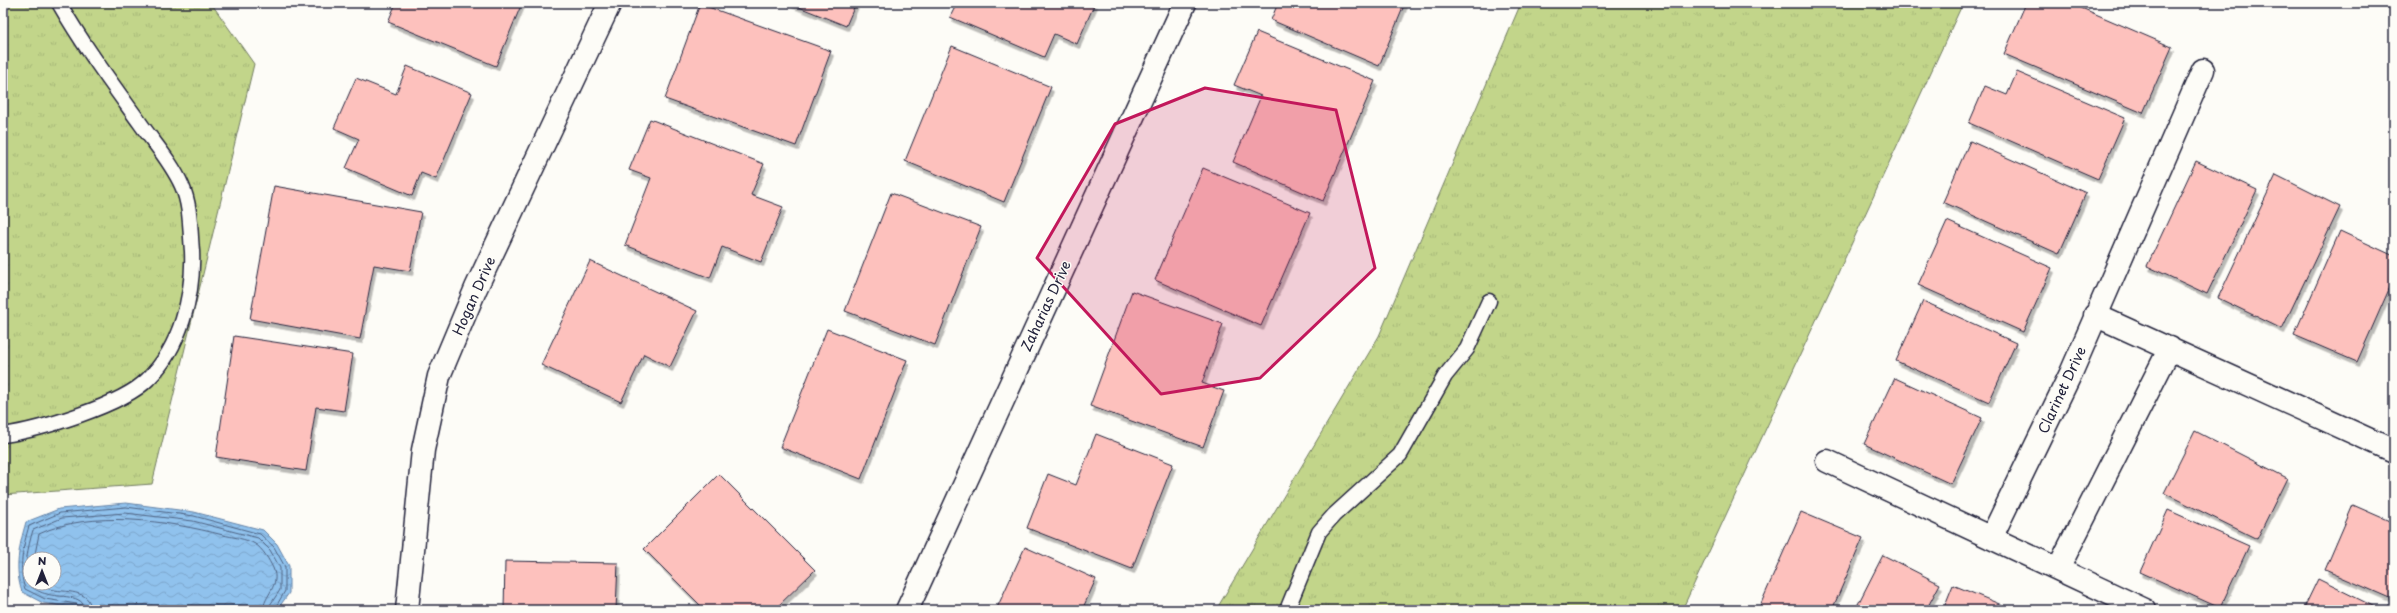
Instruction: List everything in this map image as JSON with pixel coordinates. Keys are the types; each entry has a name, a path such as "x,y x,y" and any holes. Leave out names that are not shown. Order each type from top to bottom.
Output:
{"street":[{"name":"Hogan Drive","path":"407,610 423,450 439,376 476,288 610,3"},
{"name":"Zaharias Drive","path":"907,610 1185,3"},
{"name":"Clarinet Drive","path":"1991,538 2071,373 2203,70"},
{"path":"2095,315 2393,449"},
{"path":"2058,569 2170,348"},
{"path":"1827,461 2145,610"}],"lane":[{"path":"3,435 70,418 118,399 148,380 168,356 185,312 193,269 190,217 182,186 166,160 81,41 59,3"},
{"path":"1287,610 1319,532 1334,515 1400,455 1445,376 1467,349 1489,301"}],"highlighted area":[{"path":"1205,88 1336,110 1375,268 1260,378 1161,394 1037,258 1115,124"}],"green space":[{"path":"3,3 211,3 254,64 152,484 3,495"},
{"path":"1521,3 1963,3 1682,610 1216,610 1379,336"}],"water":[{"path":"126,503 194,512 263,530 277,544 289,566 289,593 277,610 88,610 43,603 22,592 18,575 18,557 26,522 59,509"}],"building":[{"path":"396,3 522,3 496,66 388,22"},
{"path":"789,3 856,3 846,26"},
{"path":"957,3 1095,3 1077,44 1054,34 1044,57 950,17"},
{"path":"1278,3 1405,3 1379,66 1271,20"},
{"path":"2026,3 2070,3 2172,47 2143,113 2004,54"},
{"path":"700,4 831,51 796,146 665,99"},
{"path":"1257,32 1375,81 1323,201 1233,162 1261,96 1234,85"},
{"path":"952,46 1051,87 1004,202 905,161"},
{"path":"407,66 472,93 436,179 421,173 412,196 346,168 359,139 334,128 356,78 396,94"},
{"path":"2017,72 2125,118 2098,179 1969,123 1985,86 2007,95"},
{"path":"650,119 764,164 751,195 783,207 761,262 722,247 710,278 625,245 651,178 629,170"},
{"path":"1970,141 2086,193 2059,254 1943,202"},
{"path":"2196,161 2257,190 2207,294 2147,266"},
{"path":"1203,168 1310,213 1261,326 1155,280"},
{"path":"2276,175 2340,207 2282,329 2218,298"},
{"path":"274,186 421,212 410,271 374,265 360,339 250,319"},
{"path":"891,193 981,227 935,345 845,311"},
{"path":"1947,221 2052,268 2023,332 1918,285"},
{"path":"2340,231 2394,256 2394,278 2357,362 2294,335"},
{"path":"590,261 697,311 670,367 644,354 621,402 541,365"},
{"path":"1132,291 1223,324 1202,383 1224,391 1203,447 1090,406"},
{"path":"1923,301 2016,343 1989,402 1896,361"},
{"path":"827,329 907,360 861,479 780,447"},
{"path":"234,336 353,354 344,411 316,407 306,471 216,457"},
{"path":"1895,378 1982,418 1951,484 1864,444"},
{"path":"2195,431 2287,478 2257,539 2164,493"},
{"path":"1096,434 1173,464 1132,569 1027,528 1048,474 1076,485"},
{"path":"719,474 815,570 774,610 705,610 644,549"},
{"path":"2353,505 2394,523 2394,600 2325,570"},
{"path":"2168,510 2249,546 2220,608 2140,572"},
{"path":"1801,512 1863,538 1832,610 1763,610 1759,608"},
{"path":"1025,547 1096,579 1082,610 996,610"},
{"path":"1883,555 1940,584 1926,610 1855,610"},
{"path":"505,561 618,563 616,610 504,610"},
{"path":"2318,579 2381,610 2303,610"},
{"path":"1953,585 2014,610 1943,610"}]}
